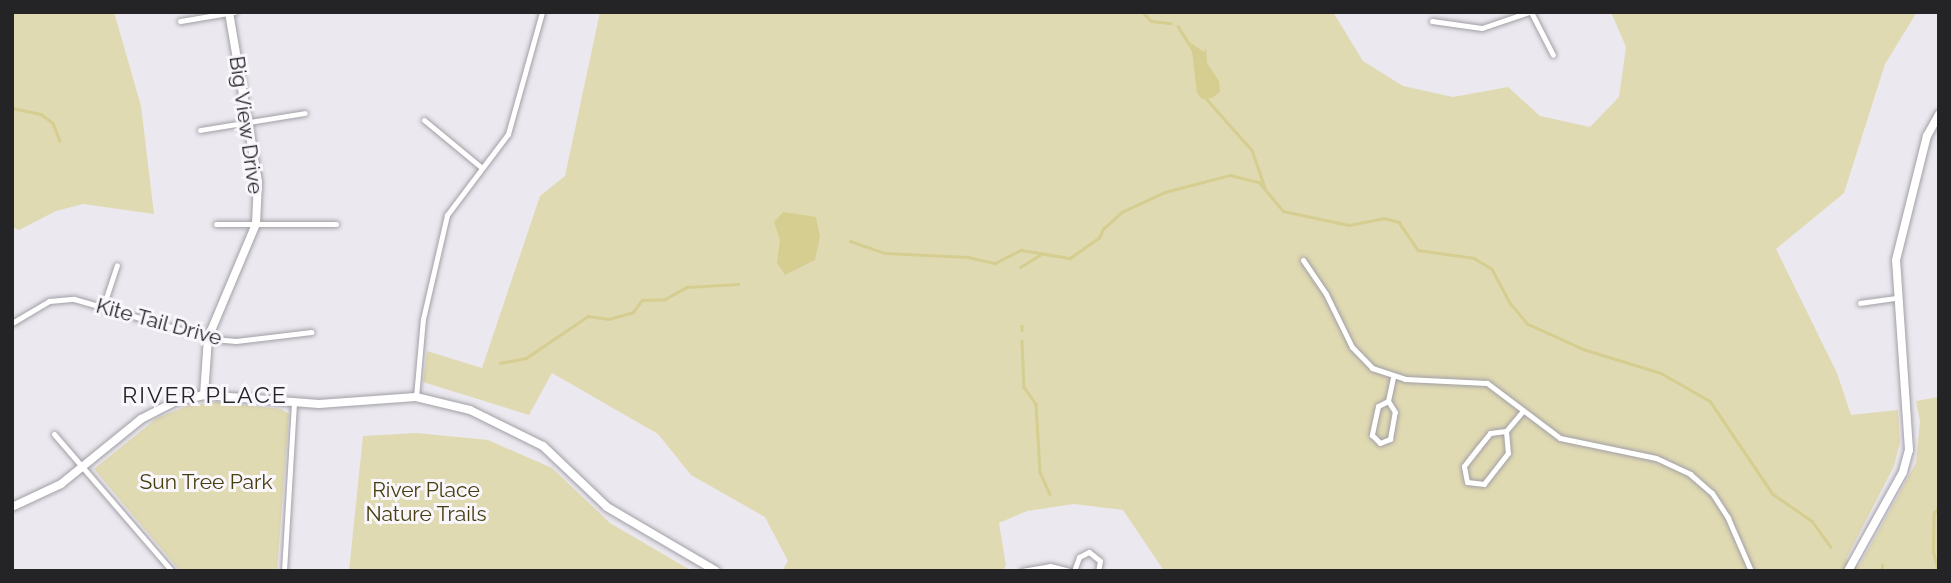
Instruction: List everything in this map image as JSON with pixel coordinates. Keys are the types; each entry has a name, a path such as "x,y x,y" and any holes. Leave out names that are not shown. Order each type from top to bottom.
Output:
{"street":[{"path":"180,21 231,12"},
{"name":"Big View Drive","path":"204,395 208,338 256,224 258,182 231,12"},
{"path":"416,397 423,319 444,224 458,195 508,134 542,12"},
{"path":"1432,21 1482,28 1530,12 1553,54"},
{"path":"200,130 305,113"},
{"path":"1848,571 1903,472 1909,450 1910,417 1896,298 1898,247 1927,136 1939,114"},
{"path":"425,121 482,169"},
{"path":"216,224 336,224"},
{"path":"1303,260 1326,294 1352,347 1372,368 1393,377 1488,383 1560,438 1656,458 1690,474 1712,493 1728,518 1751,571"},
{"path":"103,307 117,265"},
{"path":"1860,303 1896,298"},
{"name":"Kite Tail Drive","path":"12,323 49,302 74,299 208,338 236,341 311,332"},
{"path":"1388,401 1378,406 1372,435 1380,443 1390,439 1395,412 1388,401 1393,377"},
{"path":"12,508 44,494 82,468 152,411 204,395 294,403 416,397 470,410 544,446 607,507 716,571"},
{"path":"284,571 294,403"},
{"path":"1506,431 1508,453 1484,484 1467,482 1464,466 1478,448 1490,433 1506,431 1523,411"},
{"path":"54,433 172,571"},
{"path":"1022,571 1050,566 1072,571 1079,557 1089,552 1100,561 1098,571"}],"green space":[{"path":"12,12 114,12 141,106 154,214 83,204 56,211 19,230 12,227"},
{"path":"600,12 1333,12 1363,61 1403,86 1453,97 1508,87 1540,116 1590,127 1619,97 1626,47 1611,12 1917,12 1885,64 1844,193 1776,249 1837,373 1851,415 1898,410 1900,442 1894,466 1846,559 1859,566 1916,463 1920,421 1916,401 1939,397 1939,571 1164,571 1123,510 1074,504 1027,511 999,523 1006,566 1002,571 782,571 788,561 765,517 691,475 658,434 552,373 529,415 423,382 427,351 482,368 540,196 565,176"},
{"name":"Sun Tree Park","path":"217,402 281,409 289,414 277,571 180,571 94,469 157,418 187,406"},
{"name":"River Place Nature Trails","path":"417,433 488,440 552,468 610,523 692,571 349,571 363,436"}],"shaded area":[{"path":"1191,43 1204,52 1206,47 1207,63 1219,81 1220,92 1212,98 1202,99 1197,93"},
{"path":"783,212 816,217 820,237 815,260 785,275 777,263 780,240 774,222"}],"waterway":[{"path":"1143,12 1151,21 1171,23"},
{"path":"1178,26 1194,52"},
{"path":"1204,96 1252,150 1265,187"},
{"path":"12,108 41,114 53,123 60,141"},
{"path":"850,241 885,253 968,257 995,263 1021,250 1070,258 1099,238 1103,229 1122,212 1165,192 1230,175 1259,182 1283,211 1349,225 1384,218 1399,222 1418,250 1474,258 1492,269 1511,304 1528,324 1583,349 1661,373 1710,401 1773,494 1812,521 1831,547"},
{"path":"1020,267 1042,254"},
{"path":"500,363 526,358 588,316 609,319 633,312 642,300 665,299 687,287 738,284"},
{"path":"1022,341 1024,387 1036,404 1040,472 1050,494"},
{"path":"1938,571 1933,552 1934,513 1939,507"},
{"path":"1882,565 1882,571"}],"district":[{"name":"RIVER PLACE","path":"205,395"}]}
